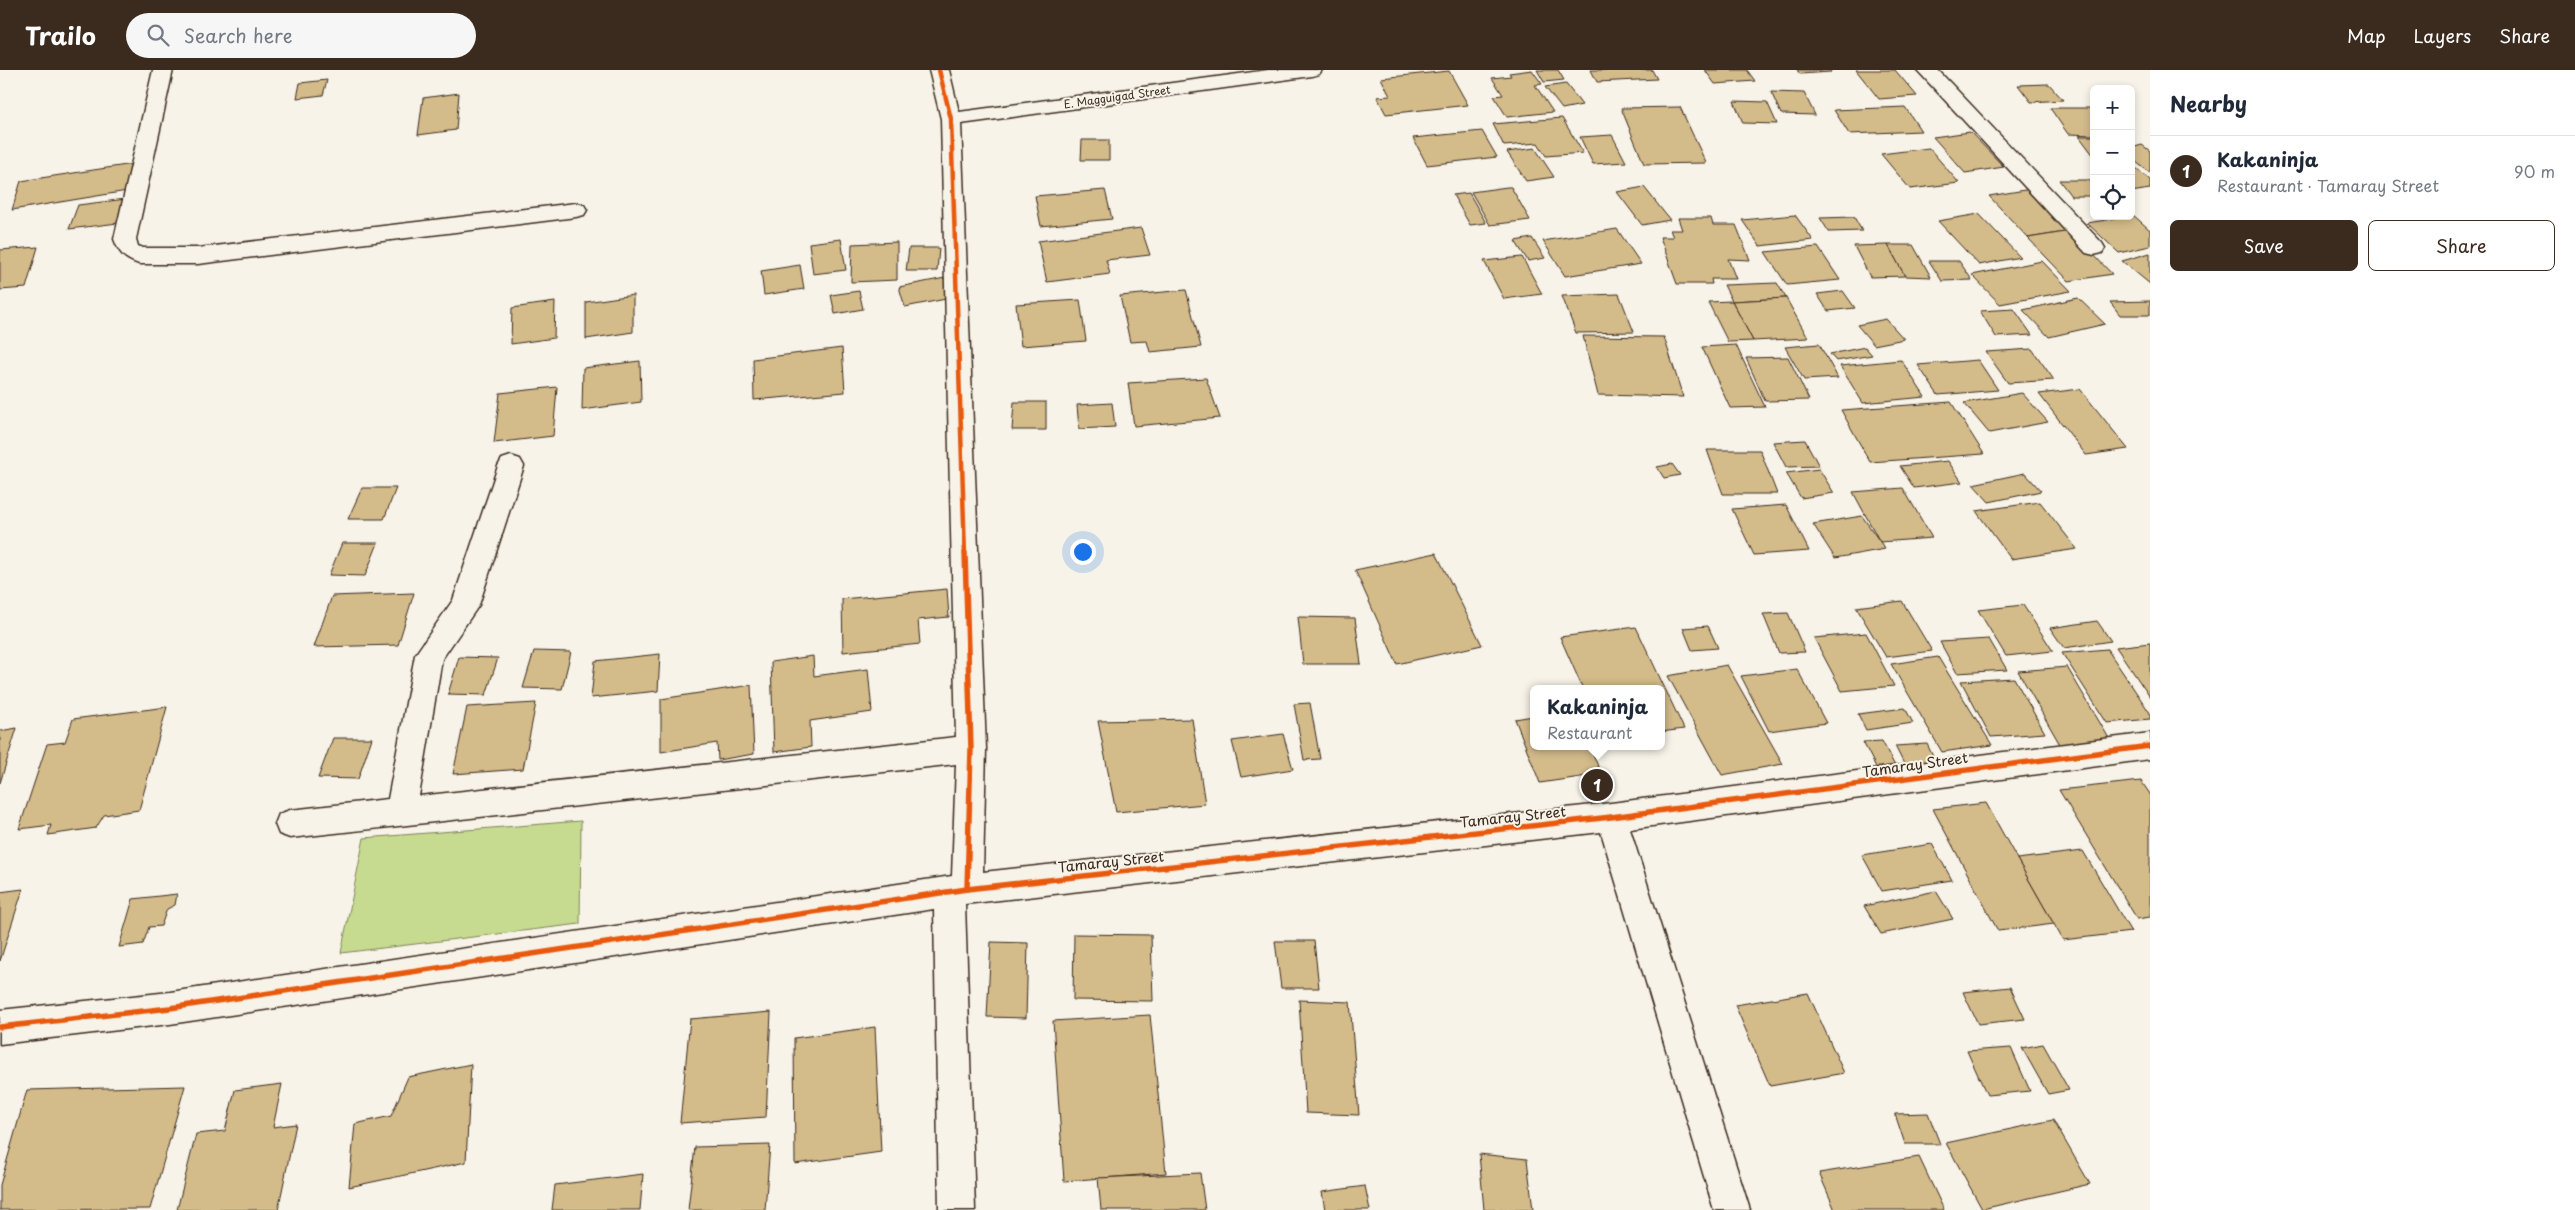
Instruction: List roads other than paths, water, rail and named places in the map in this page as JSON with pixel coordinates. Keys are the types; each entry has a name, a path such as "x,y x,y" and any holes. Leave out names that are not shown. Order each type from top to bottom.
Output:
{"street":[{"path":"163,70 125,239 129,250 139,256 198,256 576,210"},
{"path":"939,70 951,119 971,749 958,891 957,1210"},
{"name":"E. Magguigad Street","path":"951,119 1312,70"},
{"path":"1926,70 2094,248"},
{"path":"401,812 429,656 465,605 511,466"},
{"name":"Tamaray Street","path":"0,1026 170,1008 958,891 1611,818 2150,746"},
{"path":"290,824 971,749"},
{"path":"1611,818 1732,1210"}],"place":[{"name":"Kakaninja","path":"1597,785"}]}
